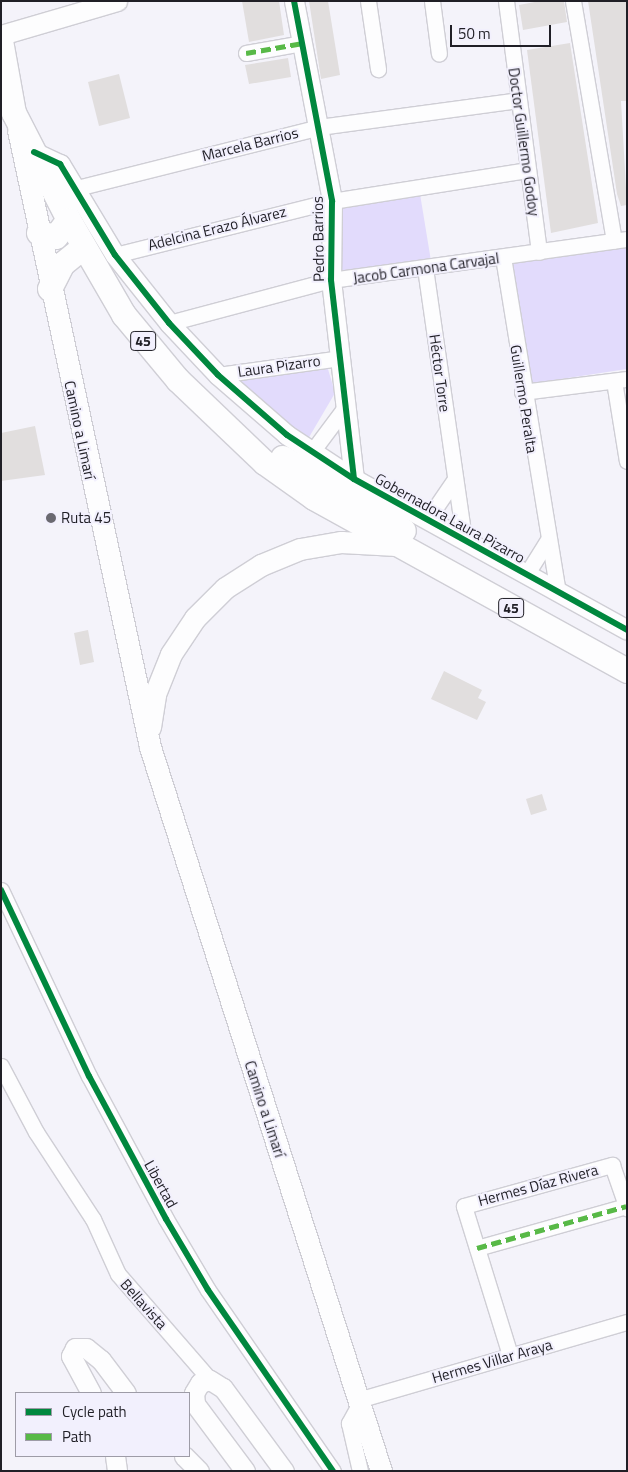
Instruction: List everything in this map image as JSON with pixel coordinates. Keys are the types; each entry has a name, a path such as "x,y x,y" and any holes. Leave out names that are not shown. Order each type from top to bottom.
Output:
{"main road":[{"path":"1,41 14,113"},
{"name":"45","path":"14,113 84,247 142,339 265,463 314,498 627,671"},
{"name":"Camino a Limarí","path":"14,113 50,289 150,747 381,1471"},
{"path":"39,233 56,237 69,220"},
{"path":"50,289 63,264 84,247"},
{"name":"45","path":"222,420 472,571 627,656"},
{"name":"Camino a Limarí","path":"150,747 152,712 162,673 195,618 225,588 261,565 320,545 396,545"},
{"path":"396,545 472,571"},
{"path":"132,671 162,673"}],"street":[{"path":"1,35 117,1"},
{"name":"Pedro Barrios","path":"294,1 332,201 331,280 354,479"},
{"path":"368,1 378,69"},
{"path":"432,1 439,54"},
{"name":"Doctor Guillermo Godoy","path":"506,1 539,252"},
{"path":"573,1 620,240"},
{"path":"246,54 303,43"},
{"name":"Marcela Barrios","path":"73,189 319,127 518,100"},
{"name":"Gobernadora Laura Pizarro","path":"34,152 60,164 73,189 115,255 169,324 218,375 311,452 354,479 427,520 626,628"},
{"name":"Adelcina Erazo Álvarez","path":"115,255 332,201 527,170"},
{"name":"Jacob Carmona Carvajal","path":"169,324 331,280 620,240"},
{"name":"Guillermo Peralta","path":"503,257 522,392 547,541 558,592"},
{"name":"Héctor Torre","path":"425,268 464,540"},
{"name":"Laura Pizarro","path":"218,375 340,358"},
{"path":"522,392 620,380 627,460"},
{"path":"311,452 346,406"},
{"path":"427,520 455,479"},
{"path":"526,575 547,541"},
{"name":"Libertad","path":"1,890 89,1076 166,1219 208,1290 333,1471"},
{"name":"Bellavista","path":"1,1066 36,1132 93,1219 118,1274 210,1380 223,1388 284,1471"},
{"name":"Hermes Díaz Rivera","path":"477,1248 464,1206 612,1165 626,1207"},
{"path":"510,1356 477,1248 626,1207"},
{"name":"Hermes Villar Araya","path":"359,1402 627,1322"},
{"path":"90,1392 71,1356 75,1348 86,1348 101,1360 125,1392"},
{"path":"210,1380 196,1388 195,1404 245,1471"},
{"path":"359,1402 349,1423 360,1471"},
{"path":"115,1457 117,1471"},
{"path":"185,1457 199,1471"}],"shaded area":[{"path":"420,194 431,261 338,274 338,207"},
{"path":"627,246 627,369 528,384 512,262"},
{"path":"328,369 335,393 308,439 230,376"}],"building":[{"path":"242,1 279,1 284,35 249,42"},
{"path":"309,1 328,1 340,75 321,79"},
{"path":"540,1 564,1 567,22 523,30 519,5"},
{"path":"588,1 627,1 627,101 621,101 627,205 621,206 617,194"},
{"path":"570,43 598,223 551,233 527,50"},
{"path":"288,58 291,77 249,84 245,65"},
{"path":"119,74 130,118 99,126 88,82"},
{"path":"35,426 45,475 1,481 1,433"},
{"path":"88,630 94,662 80,665 74,633"},
{"path":"444,671 482,690 478,698 486,702 477,720 431,699"},
{"path":"542,794 547,810 531,815 526,799"}],"marked path":[{"path":"246,53 303,43"},
{"path":"477,1248 626,1206"}],"cycle path":[{"path":"294,1 332,201 331,280 354,479"},
{"path":"34,152 60,164 115,255 169,323 218,375 287,435 354,479 627,630"},
{"path":"1,890 89,1076 166,1219 208,1290 333,1471"}],"place":[{"name":"Ruta 45","path":"51,518"}]}
